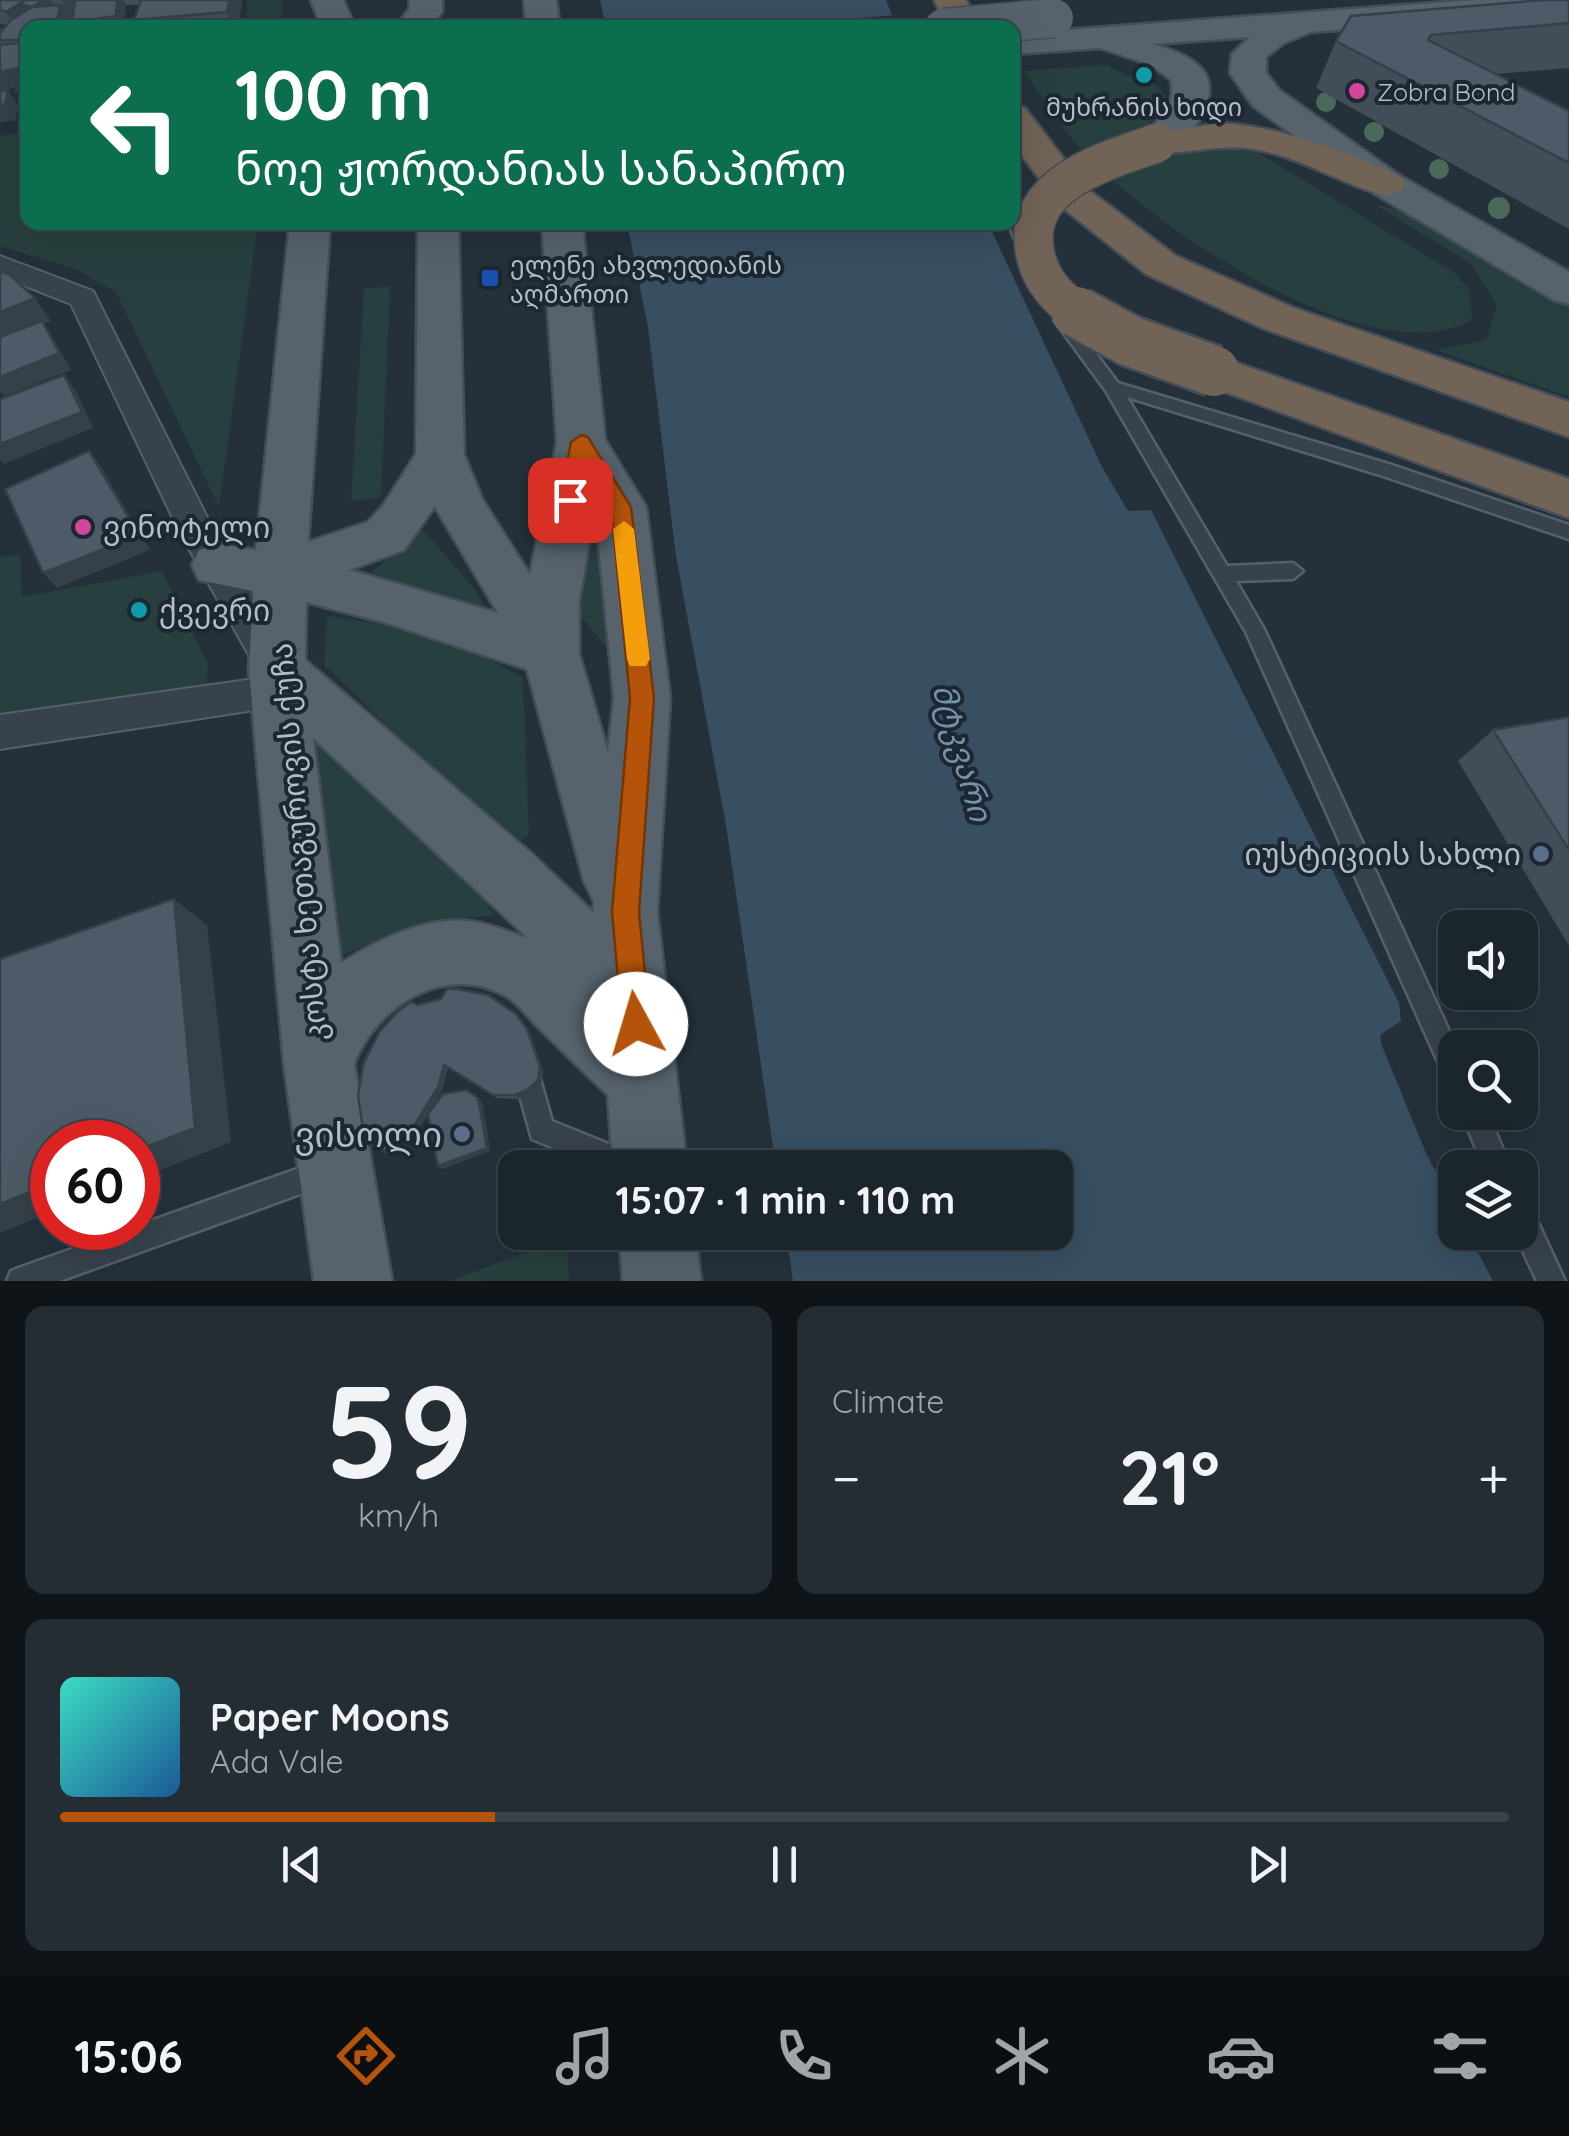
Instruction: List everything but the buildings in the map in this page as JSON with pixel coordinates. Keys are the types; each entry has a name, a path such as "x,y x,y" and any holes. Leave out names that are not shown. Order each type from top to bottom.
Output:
{"highway":[{"path":"1020,128 1050,171 1080,204 1161,265 1278,318 1569,420"},
{"path":"1386,184 1325,158 1244,133 1199,134 1158,143 1084,171 1044,200 1035,215 1034,257 1047,284 1082,316 1138,344 1569,499"},
{"path":"1020,175 1047,211 1080,241 1172,306 1278,354 1569,461"}],"main road":[{"path":"1020,42 1083,23 1244,0"},
{"path":"1333,0 1344,12 1376,18"},
{"path":"1020,25 1298,25 1569,3"},
{"path":"1083,23 1145,50 1188,75 1194,94 1191,103 1158,143"},
{"path":"1298,25 1272,36 1249,54 1246,63 1250,79 1284,112 1386,184 1569,290"},
{"name":"კოსტა ხეთაგუროვის ქუჩა","path":"309,230 280,573 278,681 320,1064 346,1154 353,1281"},
{"path":"438,230 440,455 459,504 551,654 626,912"},
{"path":"551,654 552,601 581,442 563,230"},
{"path":"459,504 486,521 504,526 526,522 538,515 554,492 581,442"},
{"path":"581,442 621,507 642,698 626,912 648,1150"},
{"path":"280,573 386,536 401,520 440,455"},
{"path":"286,501 318,539 339,546 361,546"},
{"path":"218,565 280,573 423,610 551,654"},
{"path":"278,681 510,875 633,997"},
{"path":"320,1064 338,1018 364,987 396,967 438,955 473,954 528,971 642,1080"},
{"path":"659,1250 662,1281"}],"street":[{"path":"0,266 83,298 196,531 278,681 0,732"}],"lane":[{"path":"1019,230 1057,314 1112,387 1254,628 1438,1034"},
{"path":"1112,387 1386,470 1569,532"},
{"path":"1219,574 1293,571"},
{"path":"496,1049 528,1068 541,1130 590,1150"},
{"path":"21,1281 346,1154"},
{"path":"1536,1250 1551,1281"}],"green space":[{"path":"247,0 283,0 282,20 246,20"},
{"path":"1107,65 1129,77 1141,74 1161,89 1169,103 1151,123 1191,147 1241,142 1456,274 1469,289 1472,320 1429,332 1379,328 1325,312 1269,287 1164,221 1088,157 1023,71"},
{"path":"20,132 20,230 257,230 219,507 116,292 78,270 0,246 0,136"},
{"path":"1375,205 1413,213 1569,304 1569,397 1436,350 1486,340 1497,306 1472,264"},
{"path":"390,286 381,497 351,501 364,289"},
{"path":"596,499 611,653 576,611"},
{"path":"419,525 487,609 377,581 373,571 405,545"},
{"path":"20,554 22,597 162,571 208,664 207,688 0,725 0,557"},
{"path":"327,616 415,629 485,656 523,678 529,835 520,840 406,745 324,664"},
{"path":"317,738 458,864 495,915 416,924 332,960 316,807"},
{"path":"533,1250 566,1250 570,1281 450,1281"}],"water":[{"path":"600,0 886,0 894,20 604,20"},
{"name":"მტკვარი","path":"628,230 991,230 1102,467 1128,511 1151,510 1399,1003 1401,1021 1380,1035 1438,1176 1438,1250 1477,1250 1493,1281 793,1281 788,1250 1073,1250 1073,1150 774,1150 726,825 676,556 648,327"}],"pier":[{"path":"897,15 899,20 834,20"}],"slow traffic":[{"path":"624,529 638,659"}],"place":[{"name":"მუხრანის ხიდი","path":"1144,75"},
{"name":"Zobra Bond","path":"1357,91"},
{"name":"ელენე ახვლედიანის აღმართი","path":"490,278"},
{"name":"ვინოტელი","path":"83,527"},
{"name":"ქვევრი","path":"139,610"},
{"name":"იუსტიციის სახლი","path":"1541,854"},
{"name":"ვისოლი","path":"462,1134"}],"route":[{"path":"570,500 581,442 621,507 642,698 626,912 636,1024"}]}
